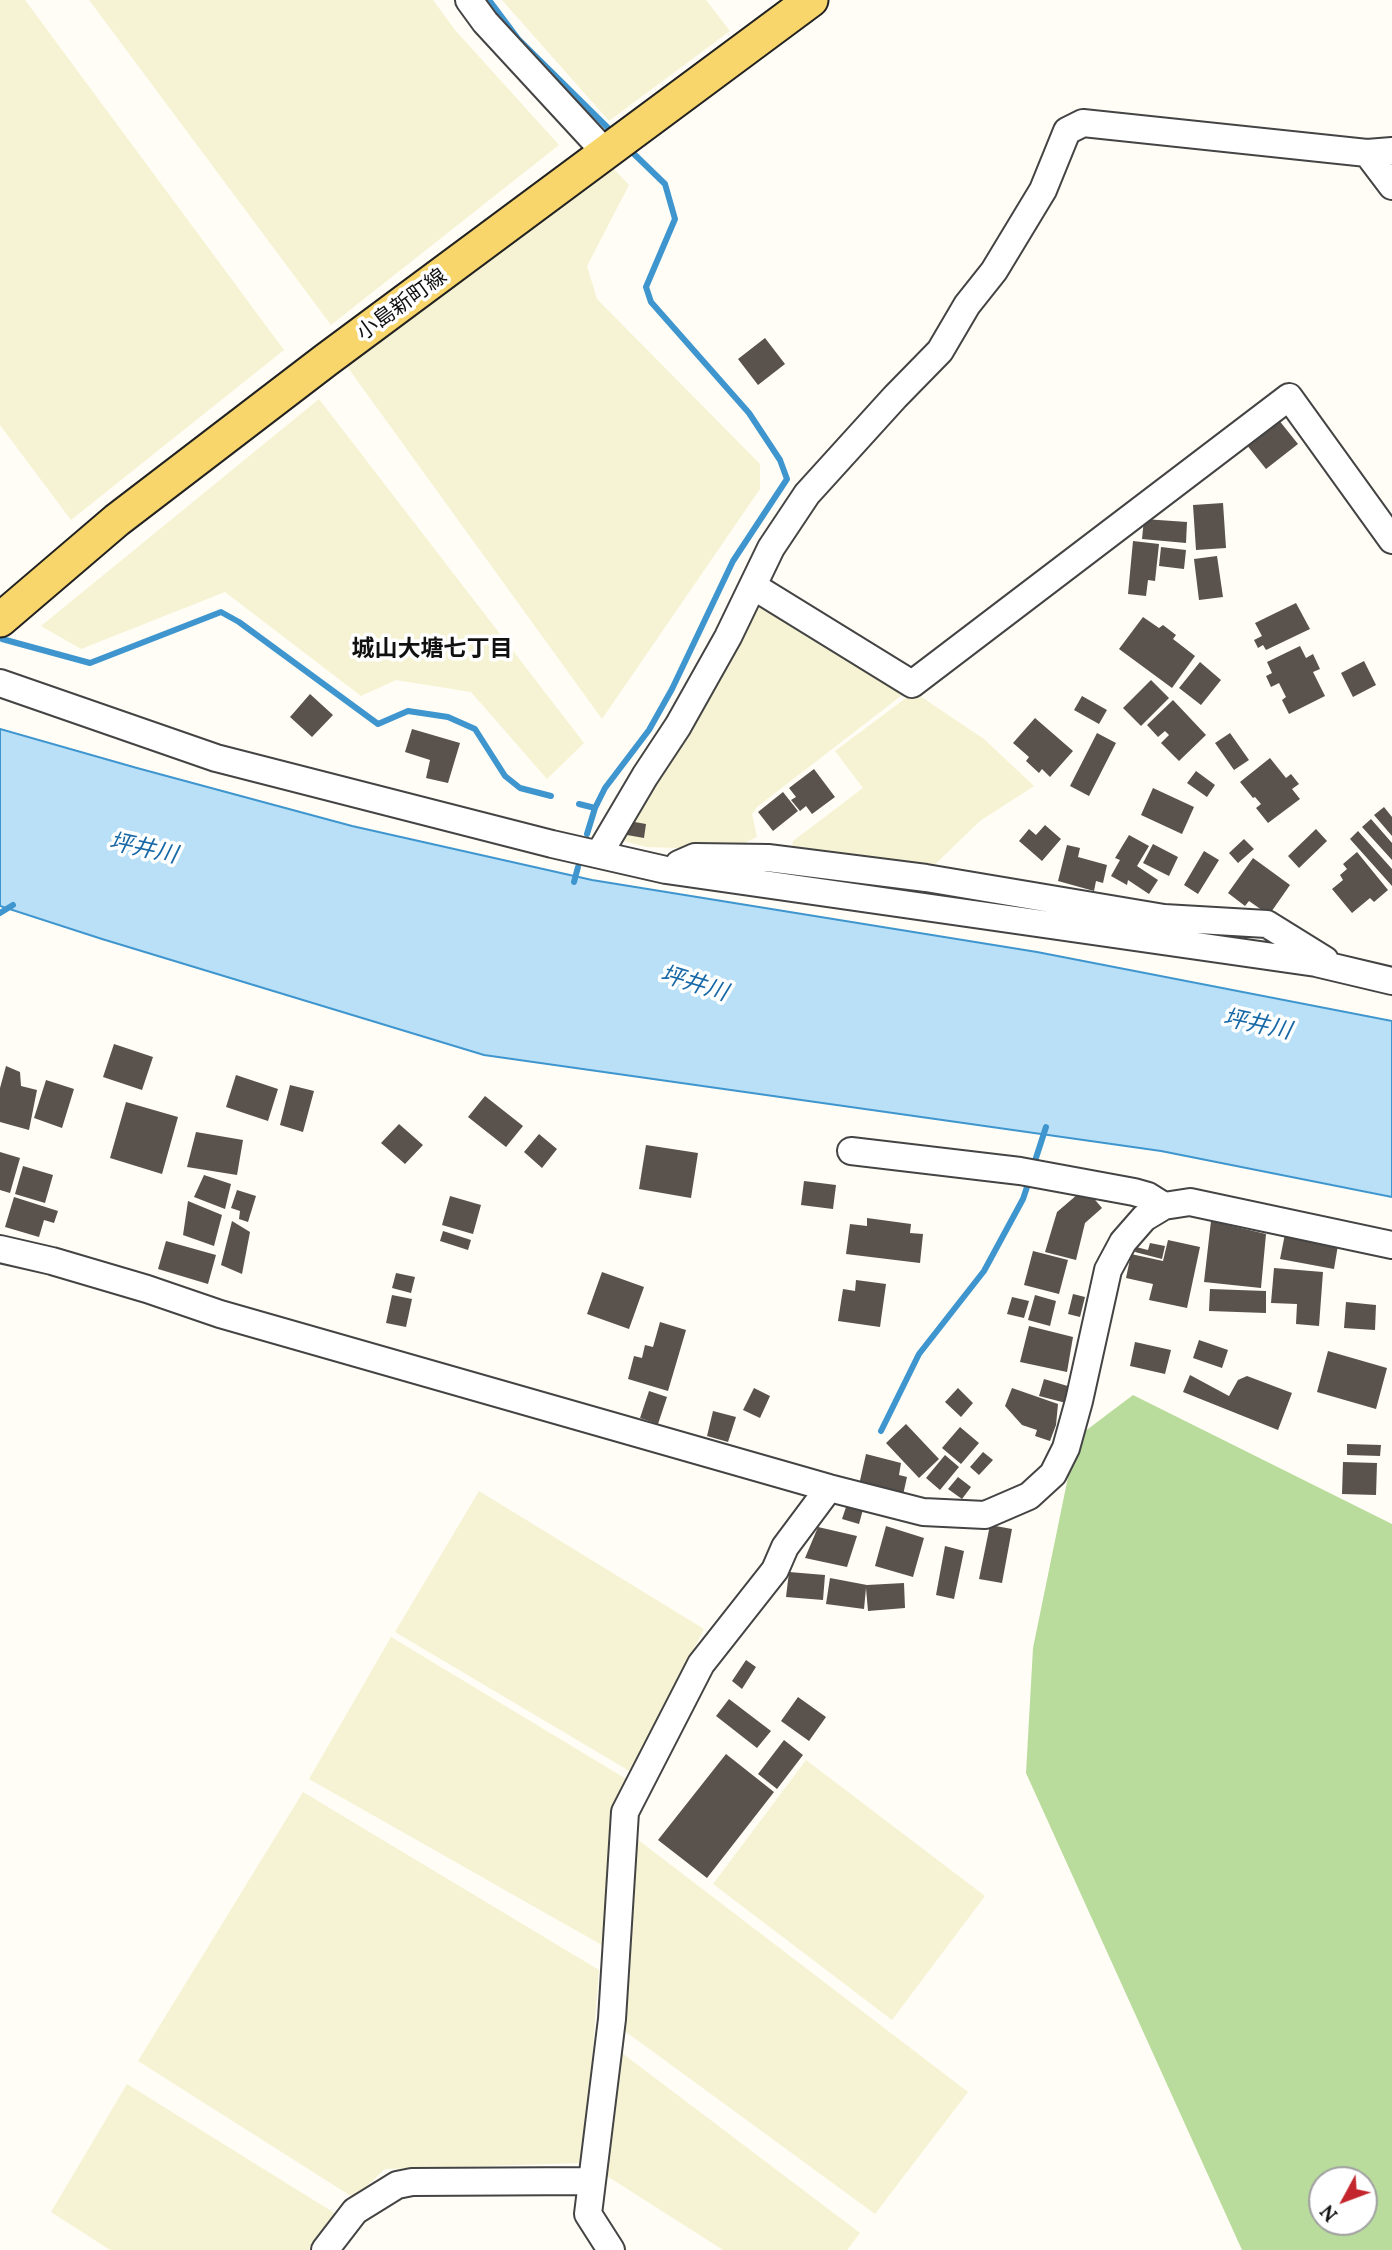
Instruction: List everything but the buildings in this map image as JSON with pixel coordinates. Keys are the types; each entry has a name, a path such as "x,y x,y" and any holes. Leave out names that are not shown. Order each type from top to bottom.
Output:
{"main road":[{"name":"小島新町線","path":"0,620 117,520 326,360 811,0"}],"street":[{"path":"469,0 485,22 605,152"},
{"path":"599,854 678,726 728,636 771,548 807,494 940,351 967,305 994,271 1044,190 1067,131 1083,124 1380,152 1392,186"},
{"path":"753,586 912,684 1289,397 1392,540"},
{"path":"0,683 216,758 666,870 1303,961 1392,981"},
{"path":"852,1152 1020,1171 1134,1192 1148,1196 1164,1206"},
{"path":"0,1249 52,1261 220,1314 830,1488 923,1512 985,1515 1029,1496 1052,1474 1066,1448 1108,1269 1123,1242 1144,1218 1164,1206 1190,1202 1392,1245"},
{"path":"611,2250 588,2214 612,2019 625,1812 701,1664 775,1570 785,1547 830,1488"},
{"path":"325,2250 355,2211 397,2185 412,2182 591,2181"}],"shaded area":[{"path":"0,0 25,0 284,350 71,520 0,425"},
{"path":"89,0 433,0 455,30 559,145 331,325"},
{"path":"502,0 706,0 730,31 609,121"},
{"path":"610,165 629,185 587,266 597,299 760,464 760,489 602,719 343,361"},
{"path":"319,399 584,743 547,779 471,692 396,680 361,696 225,592 81,649 41,626"},
{"path":"756,591 910,689 757,807 752,814 757,837 740,845 676,848 646,847 620,840"},
{"path":"914,692 984,739 1034,786 980,821 926,873 791,854 793,841 863,788 835,751"},
{"path":"479,1491 704,1629 631,1772 395,1632"},
{"path":"391,1637 628,1780 610,1953 600,1944 309,1779"},
{"path":"806,1760 985,1896 892,2020 713,1884"},
{"path":"303,1792 599,1970 584,2163 385,2169 354,2198 138,2061"},
{"path":"633,1836 968,2092 875,2214 622,2029"},
{"path":"618,2050 860,2233 847,2250 723,2250 607,2176"},
{"path":"127,2084 336,2214 309,2250 110,2250 51,2212"}],"green space":[{"path":"1133,1395 1392,1524 1392,2250 1242,2250 1026,1773 1033,1648 1076,1438"}],"water":[{"name":"坪井川","path":"0,729 352,826 592,880 1037,952 1392,1021 1392,1197 1161,1151 484,1055 0,906"}],"waterway":[{"path":"489,0 519,40 608,128"},
{"path":"587,834 605,788 649,730 672,689 733,561 787,479 780,460 749,413 651,302 646,287 675,219 665,184 633,153"},
{"path":"2,639 90,663 221,612 239,622 378,724 408,711 448,717 475,729 505,776 520,788 551,796"},
{"path":"579,804 595,808"},
{"path":"574,882 578,867"},
{"path":"0,913 13,905"},
{"path":"1033,1167 1046,1127"},
{"path":"881,1431 919,1354 984,1271 1023,1199 1029,1181"}],"district":[{"name":"城山大塘七丁目","path":"432,649"}]}
